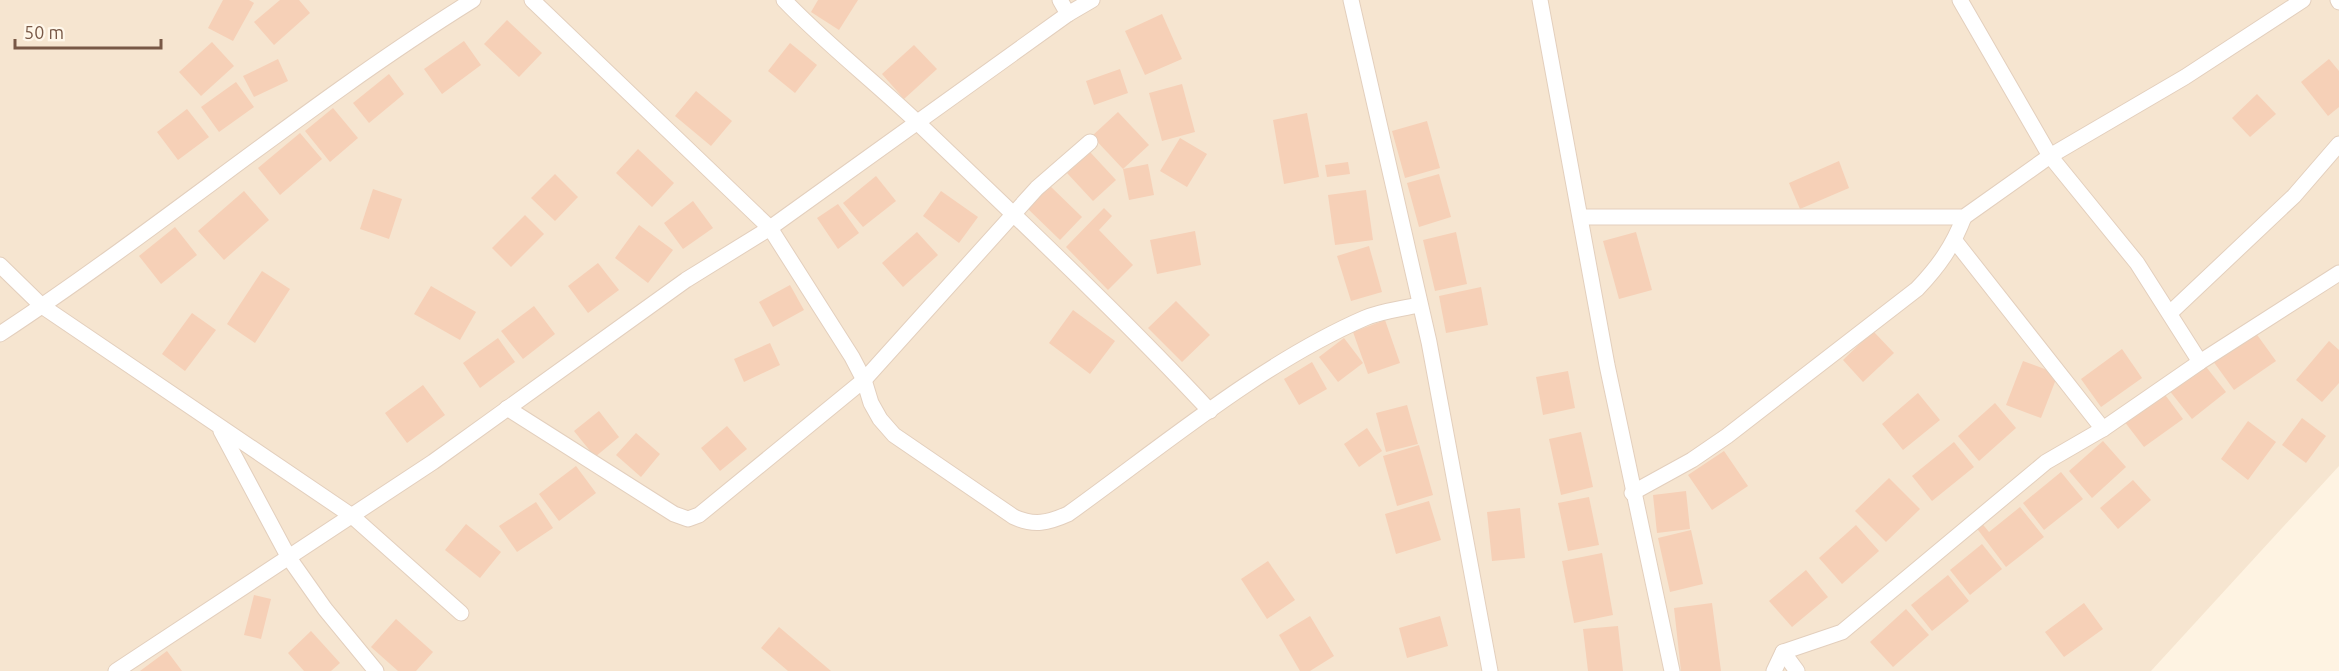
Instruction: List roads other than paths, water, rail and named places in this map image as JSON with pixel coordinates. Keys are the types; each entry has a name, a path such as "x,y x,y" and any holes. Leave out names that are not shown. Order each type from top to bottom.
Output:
{"street":[{"path":"0,334 371,68 473,0"},
{"path":"532,0 770,228 864,380 871,403 880,419 894,435 1004,511 1028,524 1049,522 1068,514 1210,411 1319,341 1367,316 1418,305"},
{"path":"784,0 814,32 917,122 1136,331 1210,411"},
{"path":"1060,0 1068,14"},
{"path":"116,671 352,516 686,280 770,228 1068,14 1092,0"},
{"path":"1351,0 1428,342 1490,671"},
{"path":"1540,0 1581,217 1586,260 1632,493 1672,671"},
{"path":"1960,0 2050,156 2137,263 2200,362"},
{"path":"1632,493 1692,460 1727,435 1917,289 1941,265 1955,241 1964,217 2050,156 2185,77 2303,0"},
{"path":"507,408 674,514 688,519 713,506 864,380 1013,214 1052,174 1090,142"},
{"path":"2170,313 2294,196 2339,144"},
{"path":"1581,217 1964,217"},
{"path":"1955,241 2103,429"},
{"path":"0,265 42,306 352,516 461,613"},
{"path":"1774,671 1783,652 1842,632 2046,462 2103,429 2200,362 2339,273"},
{"path":"219,428 289,558 325,609 376,671"},
{"path":"1783,652 1797,671"}]}
